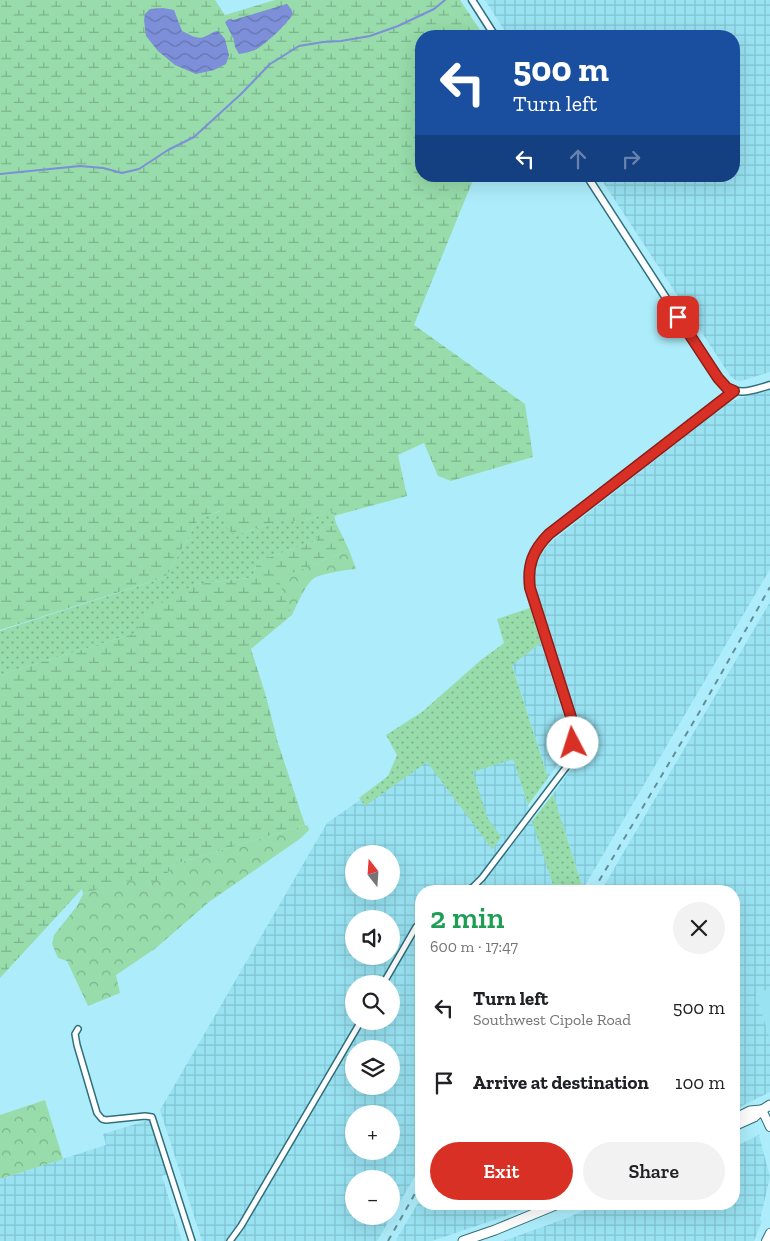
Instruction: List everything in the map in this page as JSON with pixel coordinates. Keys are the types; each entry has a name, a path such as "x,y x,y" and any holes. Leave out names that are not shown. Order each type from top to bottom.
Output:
{"highway":[{"path":"740,1115 766,1108"},
{"path":"740,1123 754,1117 766,1108"},
{"path":"463,1241 543,1210"}],"main road":[{"path":"766,1108 770,1127"},
{"path":"766,1241 770,1233"}],"street":[{"path":"472,0 492,30"},
{"path":"591,182 718,378 727,388 739,392 770,385"},
{"path":"475,885 567,766 572,750 574,734 571,717 528,578 536,548 549,534 734,391"},
{"path":"388,975 415,929"},
{"path":"78,1029 75,1034 77,1045 99,1117 106,1120 152,1117 192,1241"},
{"path":"230,1241 240,1228 355,1030"}],"shaded area":[{"path":"485,0 770,0 770,372 741,381 731,377 603,182 740,182 740,30 504,30"},
{"path":"770,389 770,569 585,885 582,885 553,794 575,761 578,751 578,724 537,593 536,568 540,556 550,543 729,402"},
{"path":"770,602 770,989 756,994 770,1039 770,1092 740,1107 740,885 605,885"},
{"path":"541,643 568,730 565,751 548,778 512,664"},
{"path":"496,705 553,885 415,885 415,1176 400,1202 400,1170 345,1170 345,1225 386,1225 377,1241 202,1241 160,1110 327,823"},
{"path":"770,989 770,1039 756,994"},
{"path":"155,1118 172,1172 162,1176 182,1241 0,1241 0,1179 106,1145 103,1134"},
{"path":"759,1135 770,1177 760,1220 762,1221 754,1241 503,1241 585,1210 740,1210 740,1144"},
{"path":"415,1208 415,1210 522,1210 432,1241 396,1240"}],"green space":[{"path":"0,0 215,0 225,15 275,0 460,0 480,30 415,30 415,182 472,182 414,325 525,404 533,457 451,481 438,476 424,443 398,455 407,496 334,516 333,511 303,521 279,521 242,533 232,533 226,527 220,511 199,518 166,577 0,630"},
{"path":"221,511 242,533 279,521 303,521 333,511 336,523 322,528 316,541 258,561 253,575 249,578 197,584 136,633 0,675 0,631 166,577 199,518"},
{"path":"336,523 349,550 278,579 292,615 251,649 278,743 305,825 175,864 162,879 147,884 136,880 118,883 83,894 82,889 0,978 0,675 136,633 142,615 176,594 197,584 249,578 253,575 258,561 316,541 322,528"},
{"path":"349,550 356,569 316,577 305,589 292,615 277,579"},
{"path":"530,608 541,643 512,665 548,778 528,805 513,759 473,772 487,817 501,837 492,849 427,762 365,806 359,798 388,776 397,755 386,735 422,712 481,660 504,643 497,619"},
{"path":"553,794 582,885 553,885 532,821"},
{"path":"305,825 308,826 309,830 301,838 209,902 156,948 116,975 120,993 88,1006 67,961 58,958 52,944 54,935 77,906 83,894 117,883 136,880 147,883 162,878 175,864"},
{"path":"45,1100 63,1159 0,1179 0,1115"}],"water":[{"path":"287,4 293,14 281,29 255,50 239,54 225,22 229,19 233,20"},
{"path":"163,8 174,10 182,31 191,35 200,38 218,31 225,39 229,55 226,64 214,70 196,74 175,65 158,51 146,36 144,20 145,14 150,9"}],"waterway":[{"path":"0,174 80,166 103,168 122,173 139,169 168,150 194,137 241,94 270,64 299,46 370,36 398,26 434,9 445,0"}],"railway":[{"path":"597,885 700,711 770,587"},
{"path":"388,1241 415,1194"}],"route":[{"path":"573,743 574,734 571,717 530,588 528,578 533,554 549,534 734,391 727,388 721,382 678,317"}]}
